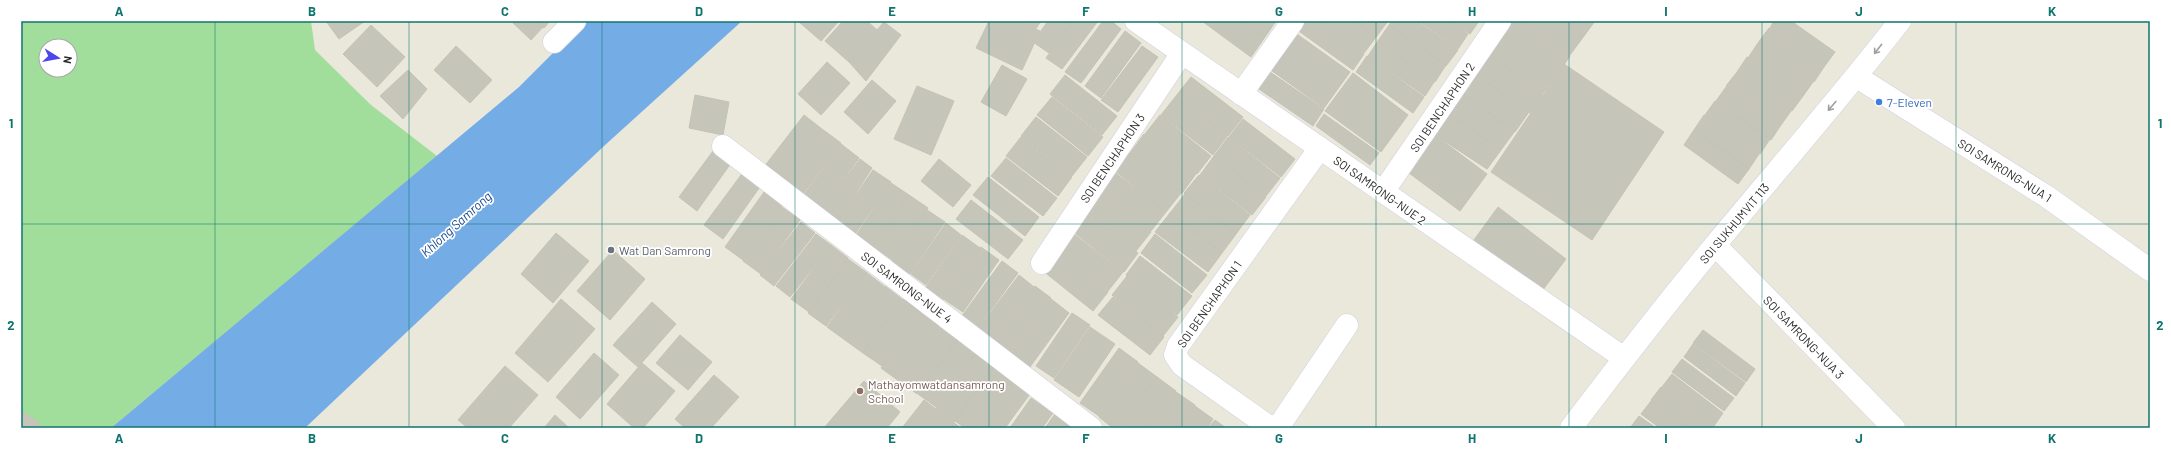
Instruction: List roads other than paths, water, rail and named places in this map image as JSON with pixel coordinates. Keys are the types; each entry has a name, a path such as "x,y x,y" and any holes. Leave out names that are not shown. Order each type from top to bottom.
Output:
{"street":[{"path":"554,42 575,21"},
{"name":"SOI SAMRONG-NUE 2","path":"1136,21 1624,358"},
{"path":"1240,94 1293,21"},
{"name":"SOI BENCHAPHON 2","path":"1383,192 1500,21"},
{"name":"SOI SUKHUMVIT 113","path":"1571,428 1624,358 1715,245 1857,77 1900,21"},
{"name":"SOI BENCHAPHON 3","path":"1042,263 1182,53"},
{"name":"SOI SAMRONG-NUA 1","path":"1857,77 2046,196 2150,270"},
{"name":"SOI SAMRONG-NUE 4","path":"723,146 1091,428"},
{"name":"SOI BENCHAPHON 1","path":"1320,148 1178,346 1175,356 1182,365 1268,426 1275,427 1281,423 1346,326"},
{"name":"SOI SAMRONG-NUA 3","path":"1715,245 1894,428"}],"water":[{"name":"Khlong Samrong","path":"585,21 742,21 604,146 305,428 111,428 519,87"}],"place":[{"name":"7-Eleven","path":"1879,102"},
{"name":"Wat Dan Samrong","path":"611,250"},
{"name":"Mathayomwatdansamrong School","path":"860,391"}]}
